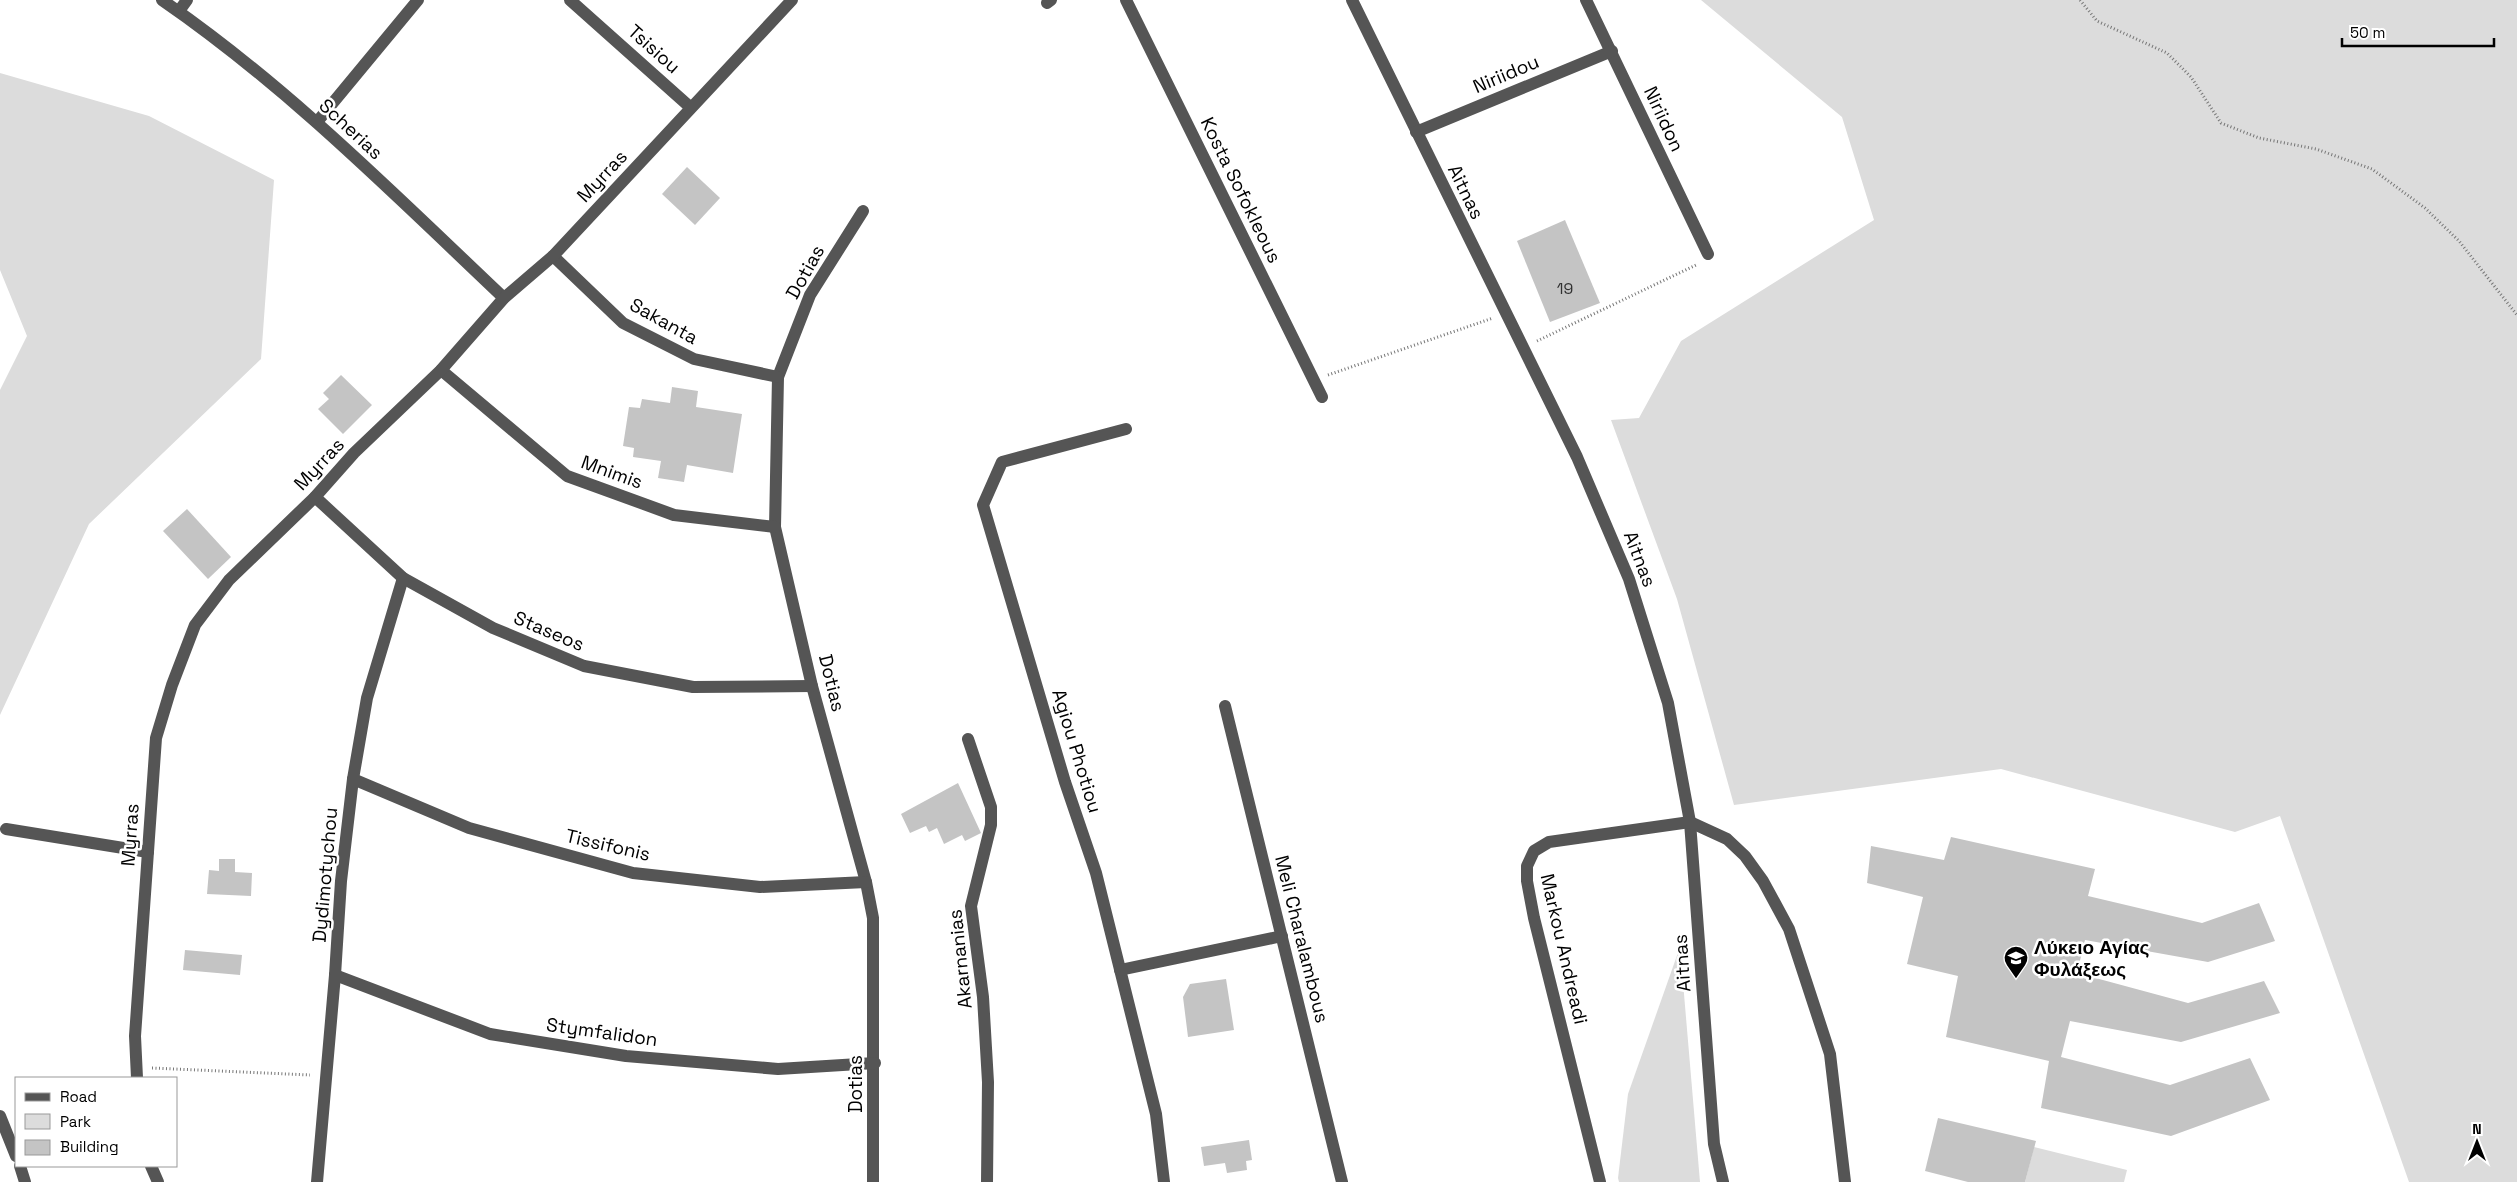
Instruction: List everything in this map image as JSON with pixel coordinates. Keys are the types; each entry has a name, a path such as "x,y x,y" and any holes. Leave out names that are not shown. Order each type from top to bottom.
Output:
{"street":[{"name":"Scherias","path":"162,0 317,122 504,298"},
{"path":"178,11 187,0"},
{"path":"317,122 418,0"},
{"name":"Tsisiou","path":"570,0 690,107"},
{"name":"Myrras","path":"136,1073 135,1036 156,738 172,685 195,625 229,580 315,497 354,453 441,370 504,298 553,256 690,107 792,0"},
{"name":"Kosta Sofokleous","path":"1126,0 1322,397"},
{"name":"Aitnas","path":"1352,0 1577,457 1629,579 1668,703 1690,822 1714,1144 1723,1182"},
{"name":"Niriidon","path":"1586,0 1708,254"},
{"name":"Niriidou","path":"1416,132 1612,51"},
{"name":"Dotias","path":"863,211 810,295 778,377 775,527 812,686 866,882 873,918 875,1063 873,1182"},
{"name":"Sakanta","path":"553,256 623,322 694,359 778,377"},
{"name":"Mnimis","path":"441,370 567,476 674,515 775,527"},
{"name":"Agiou Photiou","path":"1126,429 1002,462 984,505 1066,782 1096,873 1156,1114 1164,1182"},
{"name":"Staseos","path":"315,497 403,578 493,628 584,666 692,687 812,686"},
{"name":"Dydimotychou","path":"317,1182 341,881 353,779 367,698 403,578"},
{"name":"Meli Charalambous","path":"1225,706 1342,1182"},
{"name":"Akarnanias","path":"968,739 991,807 991,825 971,906 983,998 988,1082 987,1182"},
{"name":"Tissifonis","path":"353,779 469,828 633,873 760,887 866,882"},
{"path":"1690,822 1726,839 1746,856 1763,881 1789,929 1830,1054 1846,1182"},
{"name":"Markou Andreadi","path":"1600,1182 1534,918 1527,866 1534,850 1548,842 1690,822"},
{"path":"6,829 148,852"},
{"path":"1120,970 1282,936"},
{"name":"Stymfalidon","path":"335,975 490,1034 626,1056 778,1070 875,1063"},
{"path":"0,1116 15,1154"},
{"path":"20,1167 25,1182"},
{"path":"151,1167 158,1182"}],"path":[{"path":"2080,0 2097,21 2167,53 2191,77 2221,122 2259,138 2316,149 2372,169 2425,208 2459,242 2517,315"},
{"path":"1523,348 1705,261 1708,254"},
{"path":"1314,380 1506,314"},
{"path":"136,1073 326,1075"}],"green space":[{"path":"1701,0 2517,0 2517,1182 2409,1182 2280,816 2235,832 2001,769 1734,805 1677,599 1611,420 1639,418 1681,341 1874,220 1842,117"},
{"path":"0,73 149,116 274,180 261,359 89,524 0,715 0,390 27,336 0,270"},
{"path":"1680,947 1700,1182 1619,1182 1628,1094"},
{"path":"2034,1147 2127,1170 2124,1182 2025,1182"}],"building":[{"path":"687,167 720,198 695,225 662,194"},
{"path":"1565,220 1600,303 1550,322 1517,241"},
{"path":"341,375 372,405 343,434 318,409 329,399 323,393"},
{"path":"672,387 698,391 696,407 742,414 733,473 687,465 684,482 658,478 661,461 633,457 634,448 623,446 629,407 640,408 642,399 670,403"},
{"path":"187,509 231,557 208,579 163,531"},
{"path":"958,783 981,833 965,841 962,835 944,844 937,828 929,832 926,826 910,833 901,814"},
{"path":"1951,837 2095,869 2088,896 2202,923 2259,903 2275,941 2208,962 2085,940 2077,973 2188,1003 2264,981 2280,1013 2181,1042 2070,1021 2061,1057 2170,1085 2250,1058 2270,1100 2171,1136 2041,1108 2049,1061 1946,1037 1958,976 1907,964 1923,897 1867,883 1871,846 1944,860"},
{"path":"219,859 235,859 235,872 252,873 251,896 207,894 209,870 219,871"},
{"path":"185,950 242,955 240,975 183,970"},
{"path":"1226,979 1234,1030 1188,1037 1183,997 1190,984"},
{"path":"1938,1118 2036,1141 2025,1182 1968,1182 1925,1171"},
{"path":"1249,1140 1252,1160 1246,1161 1247,1170 1227,1173 1225,1163 1204,1166 1201,1147"}],"place":[{"name":"Λύκειο Αγίας Φυλάξεως","path":"2016,979"}]}
